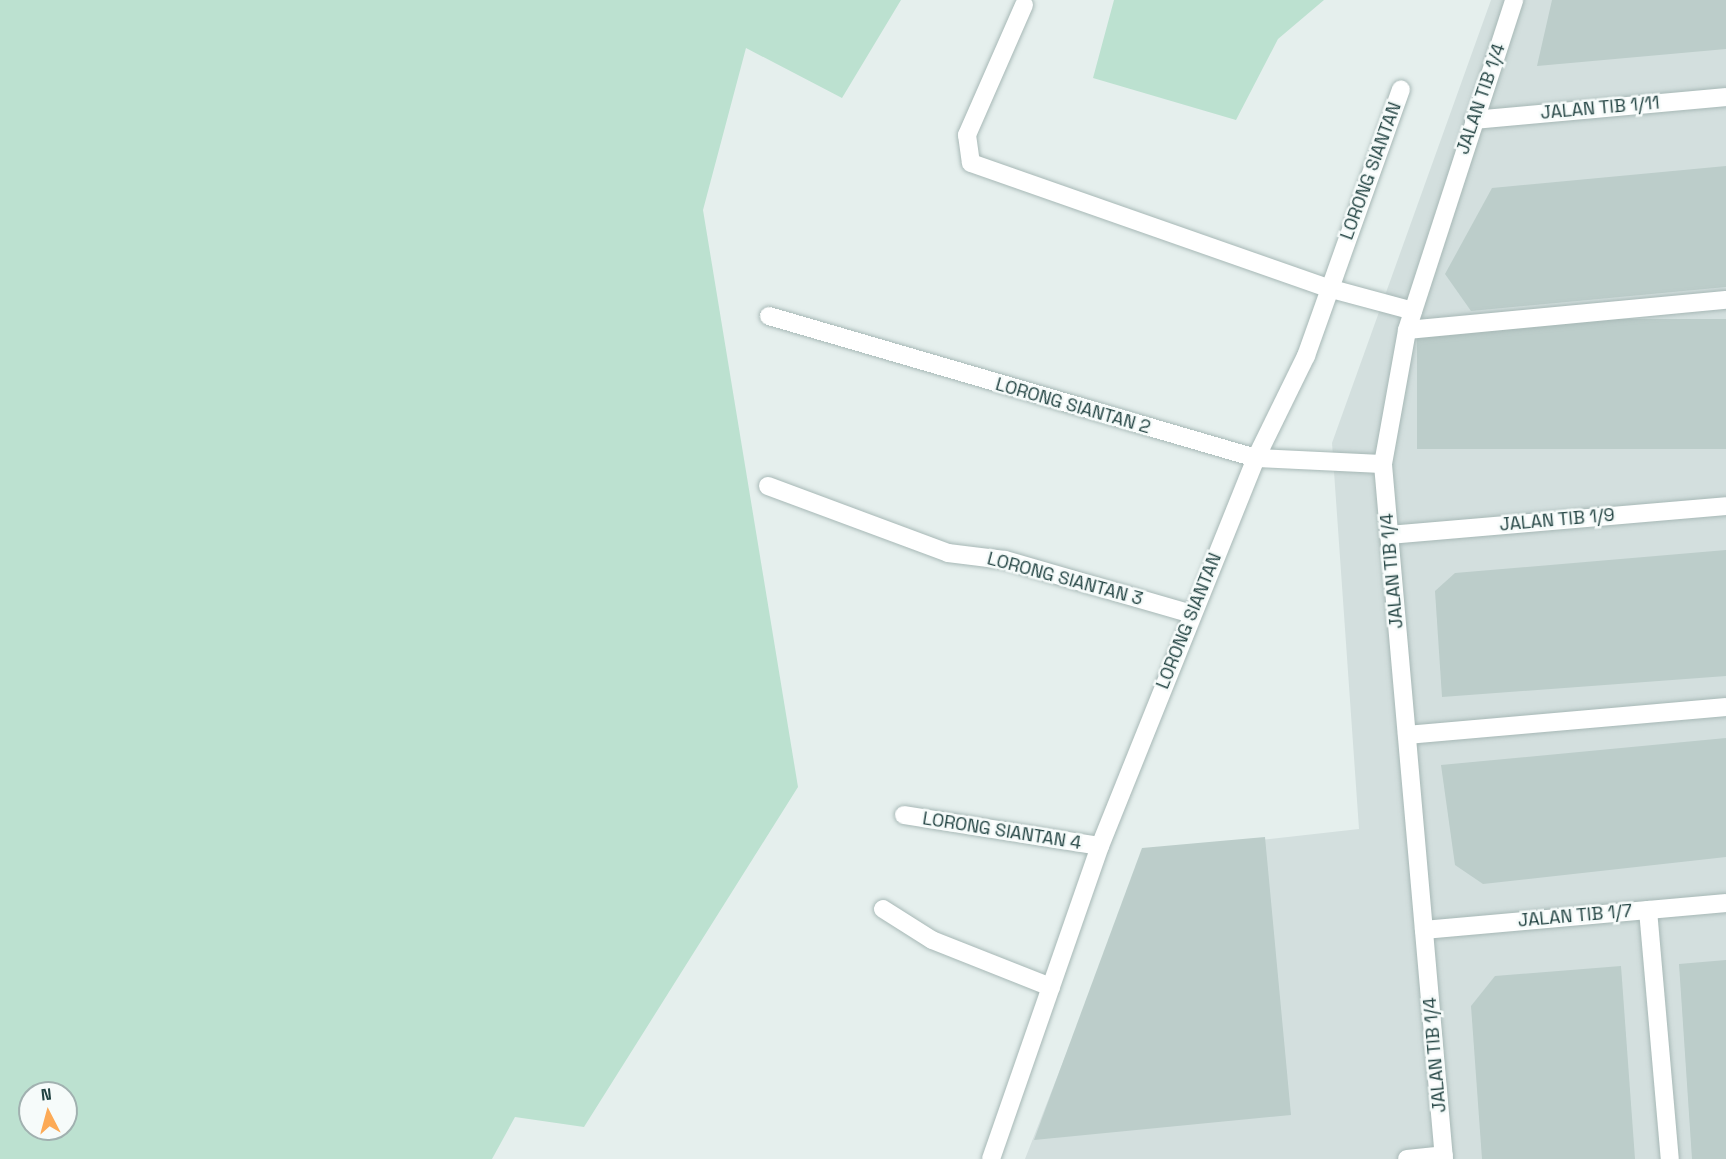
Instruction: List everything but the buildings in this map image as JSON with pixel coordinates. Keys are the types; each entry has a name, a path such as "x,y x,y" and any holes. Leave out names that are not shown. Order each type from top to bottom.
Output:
{"street":[{"name":"JALAN TIB 1/4","path":"1444,1157 1383,464 1407,330 1514,0"},
{"path":"1024,5 967,135 971,163 1328,288 1413,311"},
{"name":"LORONG SIANTAN","path":"991,1159 1100,846 1256,458 1306,356 1328,288 1401,89"},
{"name":"JALAN TIB 1/11","path":"1474,120 1726,97"},
{"path":"1407,330 1726,300"},
{"name":"LORONG SIANTAN 2","path":"769,316 1256,458 1383,464"},
{"name":"LORONG SIANTAN 3","path":"768,486 948,553 1005,560 1192,614"},
{"name":"JALAN TIB 1/9","path":"1389,535 1726,506"},
{"path":"1407,735 1726,707"},
{"name":"LORONG SIANTAN 4","path":"904,815 1100,846"},
{"name":"JALAN TIB 1/7","path":"1424,930 1726,903"},
{"path":"883,909 932,940 1051,987"},
{"path":"1648,910 1670,1159"},
{"path":"1407,1159 1444,1157"}],"shaded area":[{"path":"1491,0 1726,0 1726,1159 1025,1159 1145,853 1359,829 1332,443"}],"green space":[{"path":"0,0 901,0 842,98 746,48 703,210 798,787 584,1127 515,1117 492,1159 0,1159"},
{"path":"1114,0 1324,0 1278,39 1236,120 1093,78"}]}
